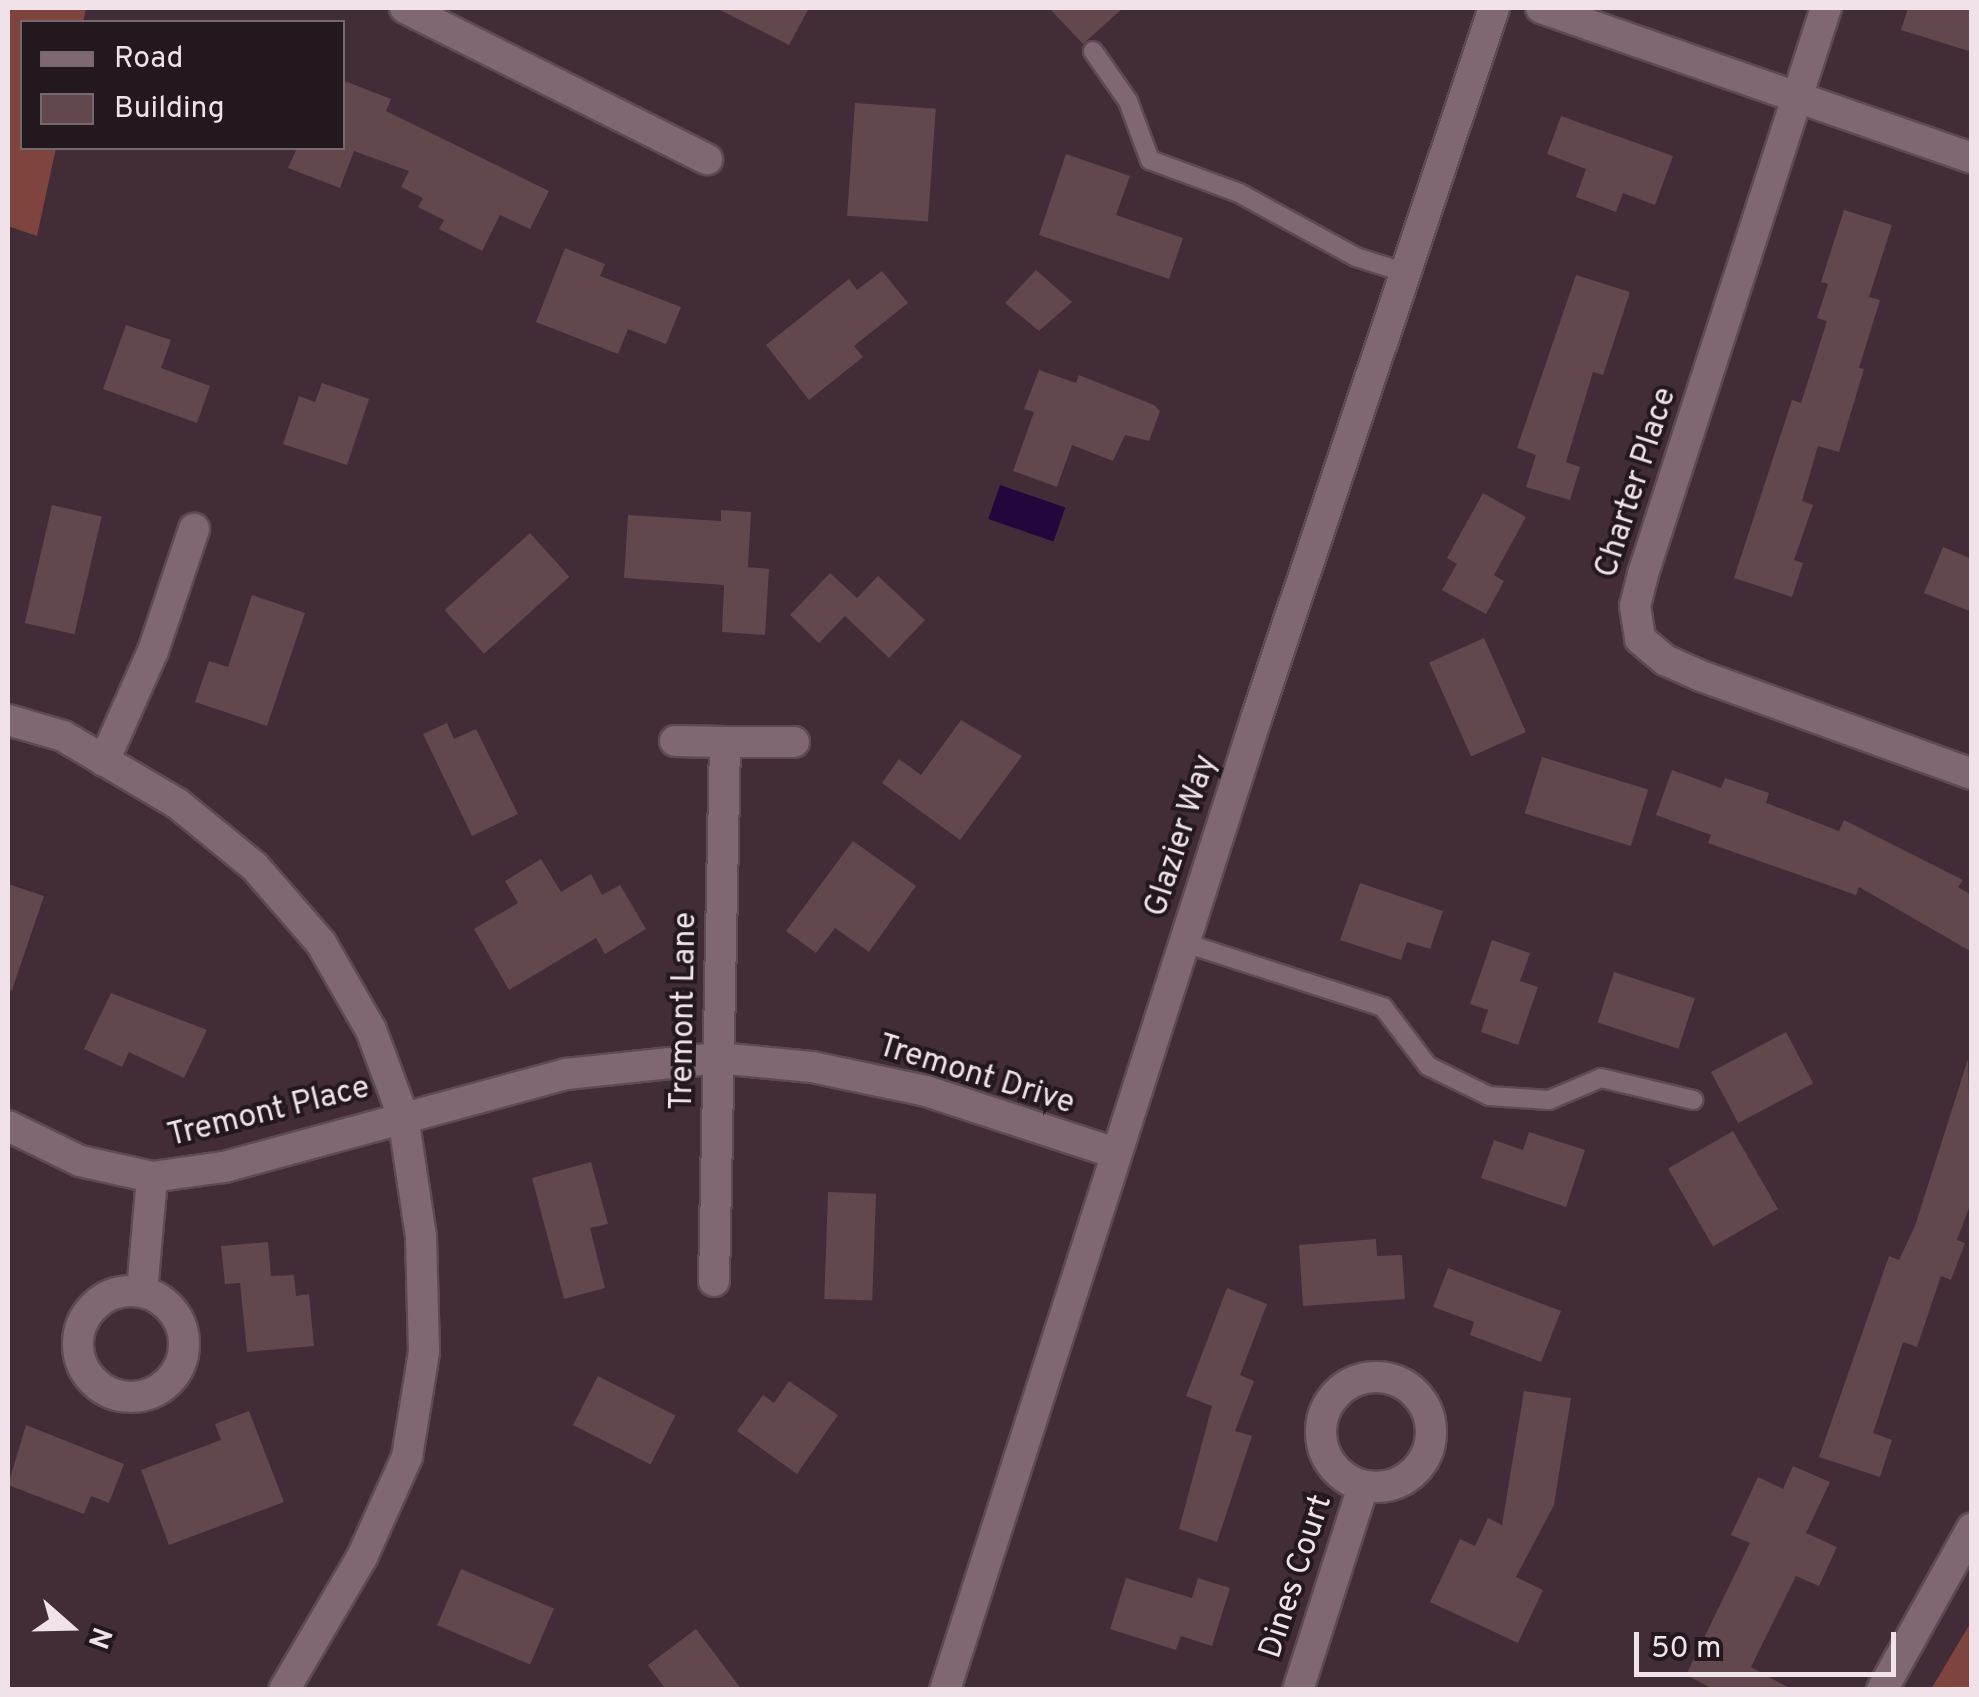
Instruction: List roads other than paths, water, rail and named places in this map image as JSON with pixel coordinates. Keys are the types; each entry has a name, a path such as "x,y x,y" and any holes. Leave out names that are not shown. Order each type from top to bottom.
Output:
{"street":[{"path":"405,8 707,159"},
{"name":"Glazier Way","path":"945,1690 1184,943 1494,8"},
{"path":"1541,8 1972,158"},
{"name":"Charter Place","path":"1826,8 1643,574 1636,606 1640,639 1665,660 1701,676 1972,774"},
{"path":"104,761 153,651 194,529"},
{"path":"8,720 62,736 178,804 254,866 320,944 372,1030 403,1116 420,1237 424,1352 407,1457 362,1557 294,1686"},
{"path":"675,741 794,742"},
{"name":"Tremont Lane","path":"714,1281 725,742"},
{"name":"Tremont Drive","path":"403,1116 566,1074 718,1058 812,1066 926,1091 1116,1153"},
{"name":"Tremont Place","path":"8,1126 80,1160 152,1177 224,1167 403,1116"},
{"name":"Tremont Place","path":"142,1292 152,1177"},
{"name":"Dines Court","path":"1298,1690 1363,1486"},
{"path":"1882,1690 1972,1528"}],"lane":[{"path":"1093,50 1128,101 1150,160 1239,192 1356,257 1406,274"},
{"path":"1184,943 1383,1007 1428,1066 1489,1096 1550,1100 1602,1078 1693,1100"}]}
